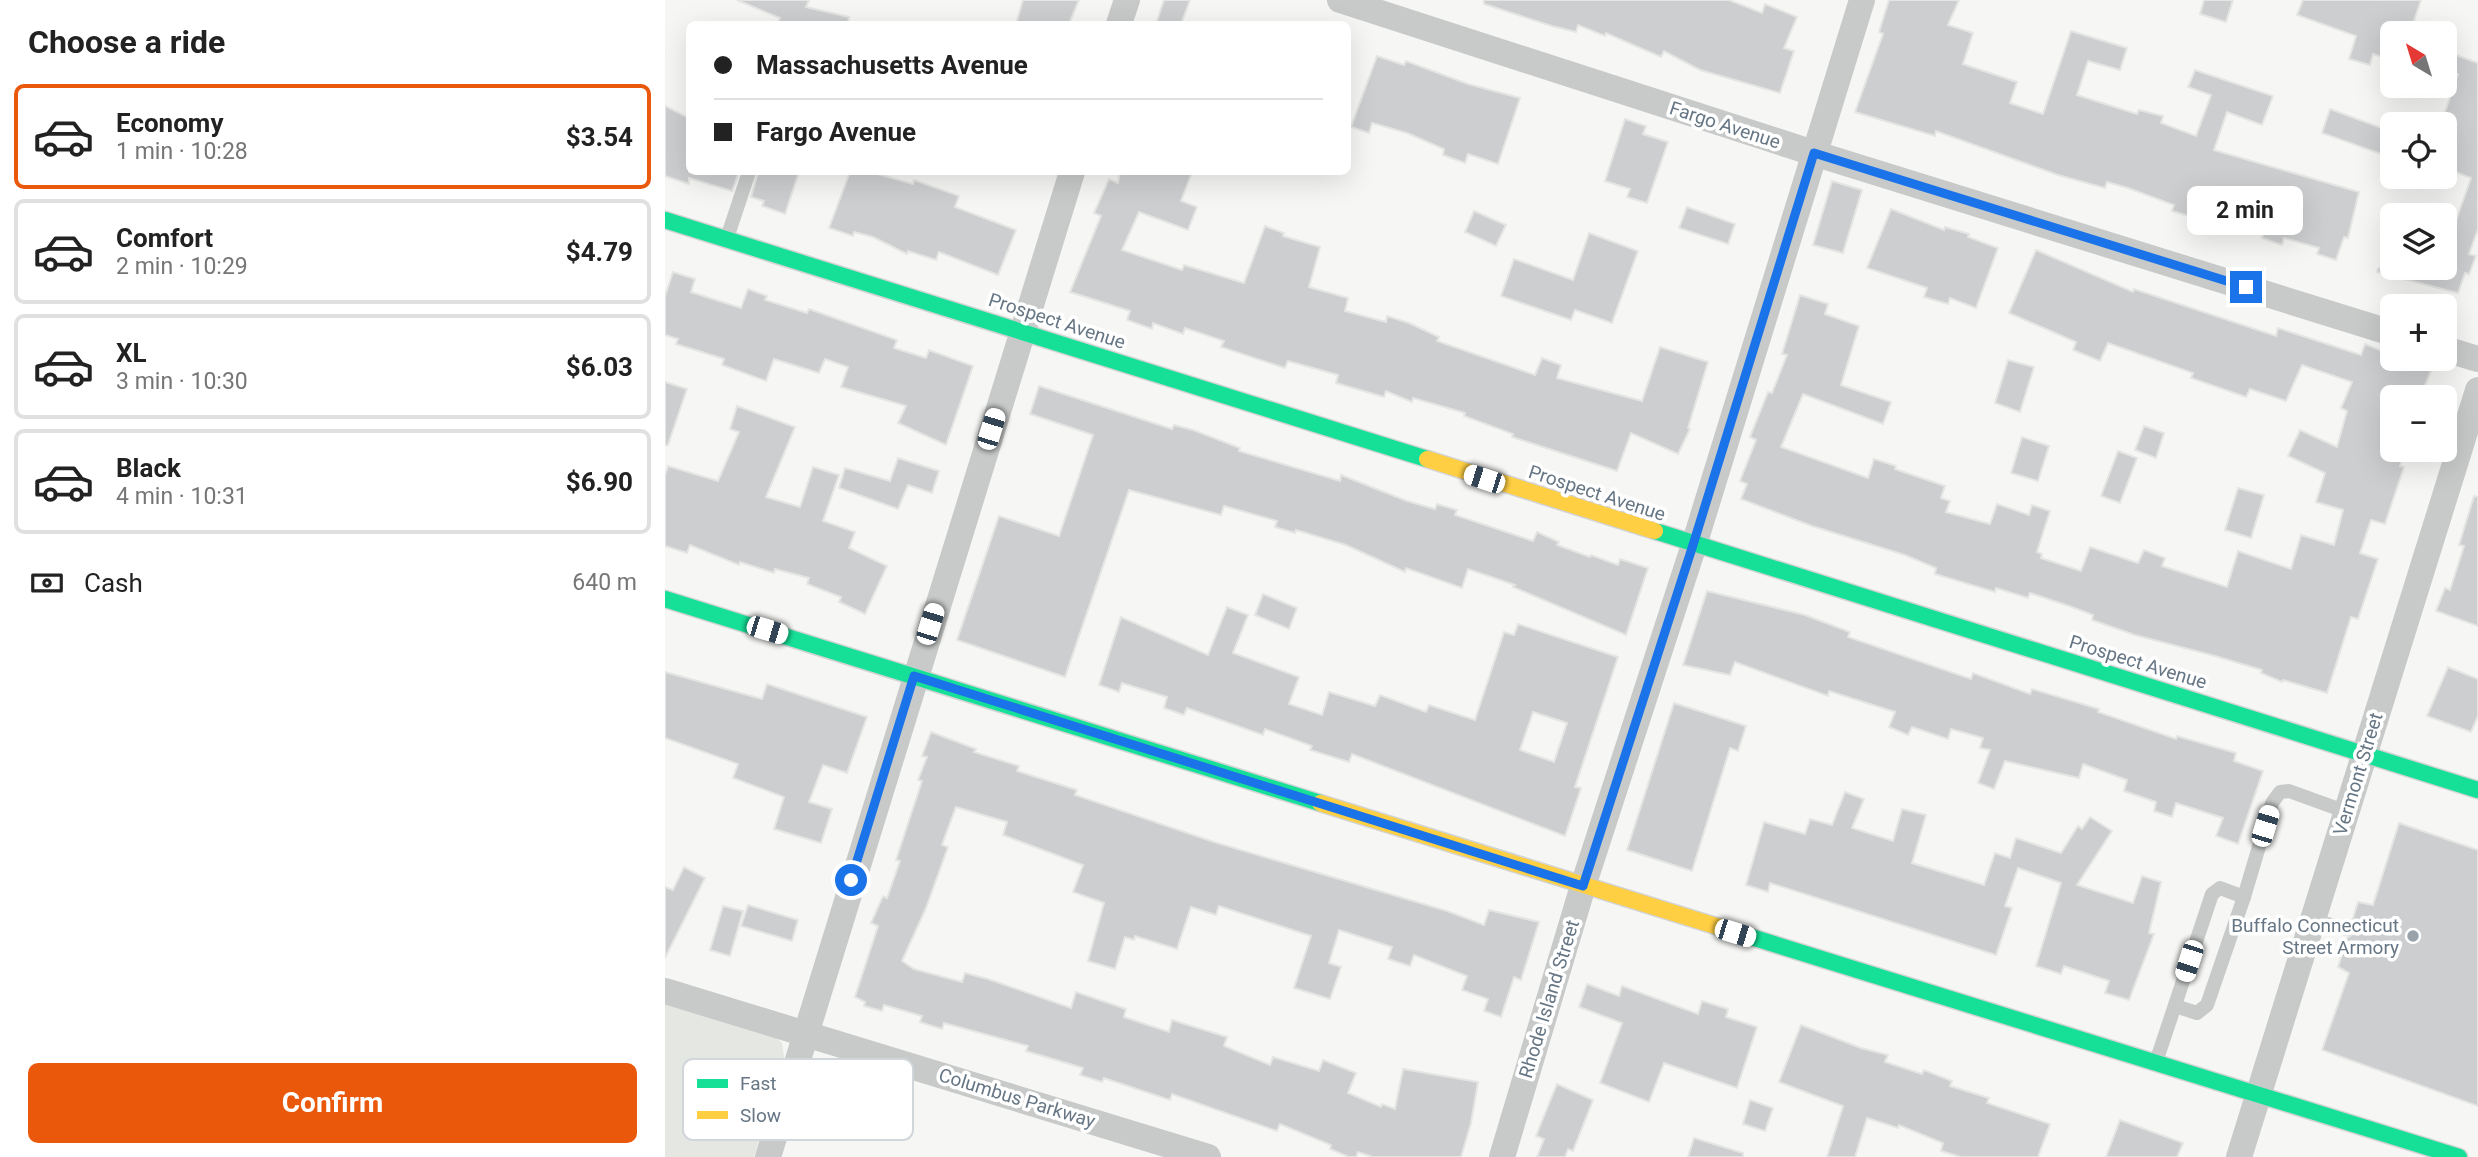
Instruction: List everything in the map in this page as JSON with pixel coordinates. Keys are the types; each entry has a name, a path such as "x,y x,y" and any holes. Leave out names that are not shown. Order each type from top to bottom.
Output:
{"street":[{"path":"1120,21 1127,0"},
{"name":"Fargo Avenue","path":"1340,0 1814,153 2380,329"},
{"name":"Rhode Island Street","path":"1502,1157 1583,886 1693,545 1862,0"},
{"path":"796,1059 1071,175"},
{"name":"Prospect Avenue","path":"665,220 2478,790"},
{"path":"2457,353 2478,359"},
{"name":"Vermont Street","path":"2239,1157 2478,390"},
{"path":"665,599 2459,1157"},
{"name":"Columbus Parkway","path":"665,990 891,1059"},
{"name":"Columbus Parkway","path":"913,1066 1208,1157"},
{"path":"768,1157 773,1140"}],"lane":[{"path":"727,238 748,175"},
{"path":"2175,1006 2197,1013 2207,1005 2244,897 2272,803 2280,792 2289,791 2347,812"},
{"path":"2156,1063 2212,894 2220,888 2244,897"},
{"path":"2312,920 2347,929"}],"shaded area":[{"path":"665,1004 776,1038 782,1043 783,1059 683,1059 683,1140 759,1140 754,1157 665,1157"}],"building":[{"path":"737,0 809,0 806,7 849,17 848,21 778,21 780,18"},
{"path":"1023,0 1079,0 1070,21 1017,21"},
{"path":"1164,0 1190,0 1182,21 1157,21"},
{"path":"1484,0 1729,0 1762,13 1765,4 1797,17 1784,48 1794,51 1780,93 1700,70 1664,51 1661,57 1606,33 1605,36 1578,25 1576,32 1552,26 1484,4"},
{"path":"1889,0 1959,0 1948,25 1973,33 1963,64 2017,82 2010,103 2043,114 2071,31 2127,48 2120,70 2088,61 2077,95 2137,114 2139,110 2163,116 2161,123 2196,136 2211,95 2188,87 2195,70 2273,96 2262,125 2227,112 2214,150 2359,192 2348,238 2344,237 2336,260 2317,254 2319,248 2284,238 2282,245 2262,238 2264,231 2225,220 2223,226 2172,211 2174,205 2128,188 2107,182 2105,188 2058,175 1936,131 1935,136 1855,112 1883,34 1879,32"},
{"path":"2204,0 2233,0 2226,22 2200,14"},
{"path":"2303,0 2421,0 2414,21 2380,21 2380,56 2373,54 2370,65 2349,59 2356,36 2297,15"},
{"path":"2457,55 2478,63 2478,229 2469,254 2476,256 2469,274 2465,273 2458,293 2408,280 2457,280 2457,218 2471,178 2457,173 2457,112 2445,112 2450,98 2457,98"},
{"path":"1377,56 1404,65 1406,61 1468,84 1520,98 1498,164 1468,154 1465,163 1443,155 1444,149 1407,133 1372,123 1369,133 1351,127"},
{"path":"665,106 686,116 686,175 738,175 732,191 689,178 689,184 665,176"},
{"path":"2330,109 2380,127 2380,154 2322,133"},
{"path":"1625,119 1646,126 1643,134 1668,142 1647,203 1627,197 1630,189 1605,181"},
{"path":"757,175 798,175 785,214 762,206 764,201 751,197"},
{"path":"849,175 882,175 913,184 914,180 959,196 955,207 1016,230 998,275 939,252 936,260 908,251 907,254 873,237 854,232 853,236 829,228"},
{"path":"1119,175 1191,175 1181,201 1197,207 1188,230 1139,212 1122,250 1182,270 1184,265 1244,283 1265,226 1284,233 1283,236 1320,247 1309,287 1348,298 1345,311 1386,322 1387,316 1409,323 1439,337 1437,341 1535,375 1542,358 1561,365 1557,378 1642,401 1660,347 1708,362 1688,428 1690,429 1678,454 1631,433 1617,471 1512,437 1513,434 1464,416 1465,413 1413,398 1412,402 1386,391 1384,397 1336,383 1338,375 1288,361 1285,368 1221,347 1224,341 1185,328 1183,334 1153,323 1152,329 1127,320 1130,311 1070,292 1101,216 1094,213 1109,179 1118,183"},
{"path":"1832,181 1862,190 1843,253 1813,245"},
{"path":"1687,207 1735,224 1728,244 1679,228"},
{"path":"1891,209 1944,230 1945,227 1969,234 1968,237 1998,248 1976,308 1950,298 1948,304 1924,297 1927,288 1867,268"},
{"path":"1474,211 1506,225 1496,246 1465,232"},
{"path":"1589,233 1638,251 1612,323 1575,310 1571,320 1501,296 1514,259 1573,280"},
{"path":"2036,250 2133,292 2134,289 2276,336 2278,328 2361,355 2365,344 2380,350 2380,371 2431,371 2425,385 2380,385 2380,462 2401,462 2400,466 2404,467 2385,524 2371,520 2360,553 2378,559 2358,619 2351,617 2327,693 2283,680 2282,682 2261,673 2262,670 2135,635 2092,620 2093,615 2030,593 2028,598 1996,588 1995,592 1935,574 1936,568 1905,555 1812,526 1741,499 1747,484 1740,481 1756,440 1750,437 1768,392 1772,393 1787,355 1782,354 1800,295 1828,304 1825,314 1859,326 1841,385 1891,402 1883,424 1803,394 1781,447 1868,478 1874,459 1896,466 1895,469 1945,486 1941,498 1950,501 1946,512 1990,524 1997,504 2029,515 2032,505 2050,511 2037,552 2042,554 2041,558 2081,571 2090,547 2138,563 2144,550 2165,558 2162,566 2227,587 2238,551 2291,569 2301,535 2334,545 2343,510 2316,502 2325,473 2288,456 2300,430 2337,447 2347,411 2341,408 2352,382 2302,365 2286,401 2250,389 2246,397 2191,378 2193,373 2108,343 2100,361 2073,350 2076,342 2009,313"},
{"path":"673,272 695,279 691,292 741,308 748,289 767,296 765,300 807,313 809,309 897,340 894,348 926,358 929,350 973,366 946,445 898,423 906,406 841,387 848,367 825,359 819,373 774,359 766,381 722,365 724,359 676,344 678,339 665,335 665,296"},
{"path":"2008,360 2034,367 2020,412 1995,403"},
{"path":"665,382 687,389 668,445 665,445"},
{"path":"1039,386 1172,429 1174,425 1193,430 1240,448 1239,451 1340,481 1341,475 1407,501 1435,509 1437,504 1457,510 1455,515 1533,541 1537,532 1559,542 1557,545 1590,557 1591,555 1618,565 1620,559 1648,568 1626,635 1513,587 1515,585 1468,569 1462,588 1406,568 1405,572 1346,545 1296,530 1295,533 1275,527 1277,521 1224,506 1221,515 1129,490 1065,677 957,640 999,516 1059,536 1093,435 1030,414"},
{"path":"737,406 795,427 766,497 800,507 813,467 839,475 823,521 855,532 849,548 887,566 865,614 839,602 841,597 807,584 809,578 775,569 774,573 740,562 739,565 690,545 687,553 665,546 665,475 668,466 718,481 739,432 730,429"},
{"path":"2144,426 2164,433 2156,458 2135,450"},
{"path":"2022,437 2049,446 2038,481 2011,473"},
{"path":"2118,451 2137,458 2120,503 2101,496"},
{"path":"898,458 939,471 932,493 908,485 898,509 839,488 845,468 890,481"},
{"path":"2238,488 2264,495 2251,538 2225,530"},
{"path":"2474,496 2478,497 2478,626 2436,611 2445,588 2450,590 2464,546 2459,545"},
{"path":"1707,591 1805,615 1850,632 1848,637 1971,679 1973,673 2030,694 2032,689 2099,709 2098,712 2176,739 2177,736 2236,753 2234,761 2263,771 2238,844 2216,836 2223,818 2176,803 2172,817 2154,811 2156,802 2124,791 2127,780 2083,764 2079,778 2005,761 1994,789 1978,783 1990,750 1980,748 1983,738 1951,729 1948,739 1912,727 1908,735 1889,727 1895,712 1829,691 1828,696 1735,662 1730,675 1683,665"},
{"path":"1263,594 1297,608 1289,629 1255,615"},
{"path":"1227,607 1248,615 1233,653 1299,677 1289,704 1322,715 1329,692 1375,706 1380,695 1426,712 1429,705 1475,720 1504,632 1514,635 1518,624 1618,657 1575,787 1581,788 1565,836 1352,754 1349,762 1310,750 1312,746 1265,729 1263,735 1187,708 1184,715 1164,708 1167,697 1122,683 1119,692 1099,685 1121,617 1208,655","holes":["1533,712 1567,723 1554,762 1520,750"]},
{"path":"2448,667 2478,679 2478,716 2471,732 2427,716"},
{"path":"665,672 762,699 767,684 867,717 847,773 823,765 809,802 832,809 821,843 774,829 784,797 733,778 738,764 665,738"},
{"path":"1674,703 1746,726 1738,751 1730,748 1692,871 1627,850"},
{"path":"931,732 976,749 974,752 1019,766 1017,771 1077,790 1075,795 1214,842 1447,911 1484,925 1489,910 1539,922 1521,980 1514,977 1501,1017 1484,1011 1488,999 1462,990 1467,976 1414,955 1410,966 1388,959 1392,947 1339,930 1329,963 1341,967 1330,999 1294,988 1311,936 1219,906 1216,915 1191,907 1177,949 1135,936 1134,940 1125,937 1115,969 1088,961 1104,903 1073,892 1083,865 1003,835 1007,822 956,807 942,845 948,847 926,908 902,961 914,969 962,982 965,973 988,979 1071,1008 1076,992 1126,1009 1124,1017 1169,1032 1172,1020 1227,1037 1224,1046 1270,1065 1273,1057 1319,1071 1323,1060 1356,1073 1348,1093 1381,1107 1382,1104 1395,1109 1403,1069 1478,1082 1471,1123 1461,1157 1373,1157 1358,1152 1356,1157 1349,1157 1330,1149 1331,1145 1280,1124 1277,1131 1172,1094 1170,1100 1104,1078 1102,1082 1080,1075 1083,1068 1026,1051 1028,1046 944,1023 942,1029 920,1022 922,1016 884,1005 882,1011 864,1006 865,1002 855,997 878,926 871,923 883,896 887,898 900,861 896,860 922,781 918,780 927,757 922,756"},
{"path":"1845,792 1864,799 1852,828 1893,841 1902,809 1926,815 1912,863 1984,885 1995,853 2010,858 2016,838 2061,853 2078,826 2082,829 2090,817 2112,831 2077,885 2133,903 2142,876 2161,882 2149,933 2154,934 2129,1000 2105,993 2109,981 2064,966 2061,974 2036,966 2061,883 2018,868 2005,906 2012,908 1996,955 1770,883 1768,892 1746,885 1764,822 1805,834 1810,819 1832,825"},
{"name":"Buffalo Connecticut Street Armory","path":"2399,823 2478,850 2478,1106 2322,1050 2349,973 2338,967 2347,938 2356,932 2352,921 2358,902 2373,905"},
{"path":"684,867 705,878 665,958 665,887 673,890"},
{"path":"748,905 798,920 792,941 741,926"},
{"path":"723,906 743,911 730,956 710,950"},
{"path":"1587,984 1619,996 1622,986 1698,1014 1702,1001 1728,1009 1726,1017 1757,1027 1737,1088 1664,1063 1649,1102 1600,1083 1622,1023 1579,1007"},
{"path":"1801,1025 1861,1048 1888,1055 1885,1062 1922,1074 1924,1070 1952,1081 1950,1086 1989,1098 1987,1103 2050,1124 2038,1157 1961,1157 1941,1151 1943,1143 1899,1125 1898,1128 1867,1118 1855,1157 1827,1157 1843,1106 1779,1082"},
{"path":"1557,1084 1593,1100 1573,1151 1568,1149 1565,1157 1537,1157 1544,1139 1536,1136"},
{"path":"1750,1100 1773,1108 1765,1131 1743,1124"},
{"path":"2120,1120 2183,1143 2177,1157 2106,1157"},
{"path":"1694,1138 1743,1153 1743,1157 1688,1157"}],"traffic: fast":[{"path":"665,220 1427,459"},
{"path":"1655,531 2478,790"},
{"path":"665,599 1320,803"},
{"path":"1719,927 2459,1157"}],"traffic: slow":[{"path":"1427,459 1655,531"},
{"path":"1320,803 1719,927"}],"place":[{"name":"Buffalo Connecticut Street Armory","path":"2413,936"}],"route":[{"path":"851,880 914,676 1583,886 1693,545 1814,153 2246,287"}]}
